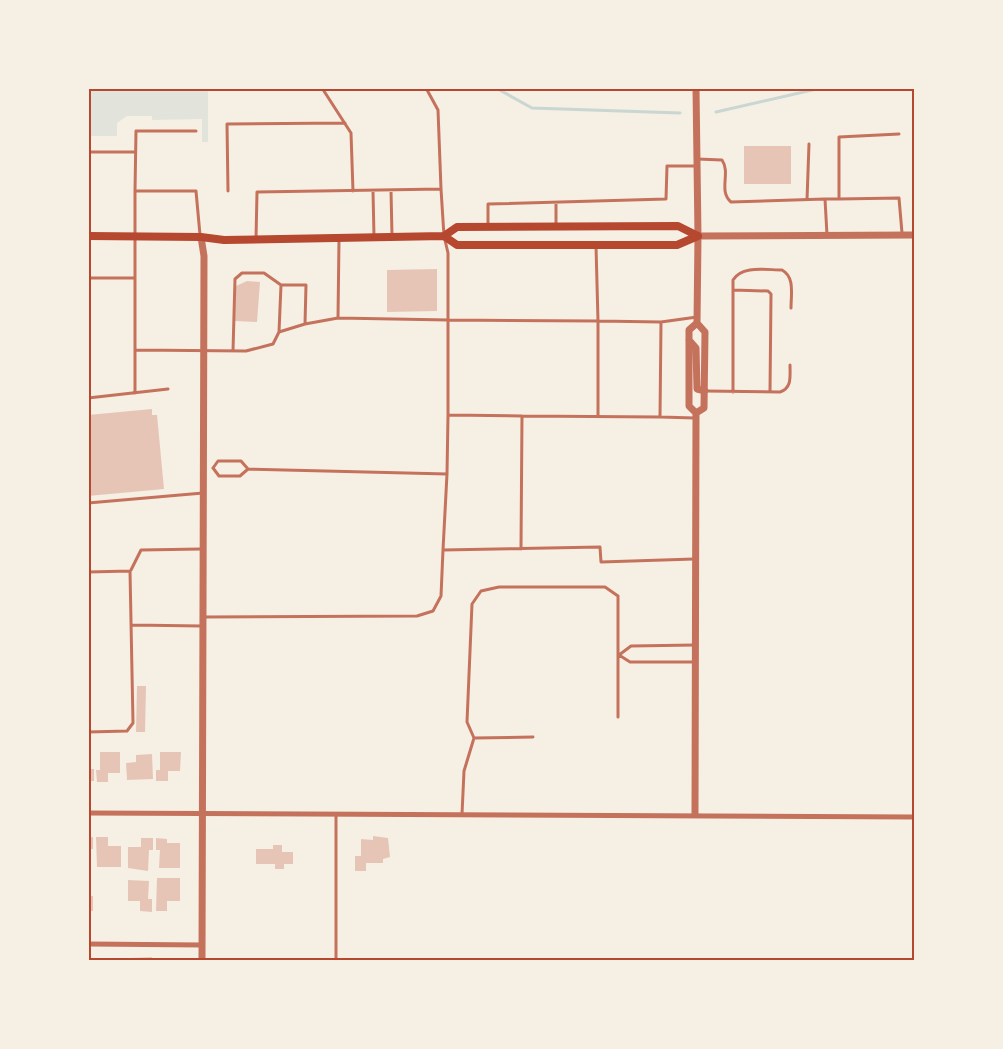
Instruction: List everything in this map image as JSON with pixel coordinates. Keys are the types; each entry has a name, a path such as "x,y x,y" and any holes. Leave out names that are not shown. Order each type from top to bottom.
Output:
{"main road":[{"path":"88,236 256,240 339,239 444,236 457,227 678,226 698,236"},
{"path":"444,236 457,245 677,245 698,236"}],"street":[{"path":"696,88 697,320 705,332 704,408 696,415"},
{"path":"698,236 915,235"},
{"path":"201,237 204,256 202,960"},
{"path":"695,814 696,415 689,406 689,330 697,320"},
{"path":"689,340 696,348 697,389 705,391"},
{"path":"88,813 695,814 915,817"},
{"path":"88,944 202,945"}],"lane":[{"path":"322,88 351,133 353,191"},
{"path":"203,617 417,616 433,611 441,596 447,474 448,253 444,236 438,110 426,88"},
{"path":"228,191 227,124 345,123"},
{"path":"135,393 136,131 196,131"},
{"path":"839,199 839,137 899,134"},
{"path":"807,200 809,144"},
{"path":"88,152 136,152"},
{"path":"488,227 488,204 666,199 667,166 722,160 726,165 724,191 731,202 899,198 902,235"},
{"path":"256,240 257,192 441,189"},
{"path":"391,190 392,238"},
{"path":"135,191 196,191 201,237"},
{"path":"373,191 375,238"},
{"path":"825,199 826,235"},
{"path":"556,203 556,226"},
{"path":"338,318 339,239"},
{"path":"596,244 597,416"},
{"path":"733,392 733,280 737,274 744,270 782,270 791,278 791,308"},
{"path":"234,351 235,279 242,273 264,273 281,285 306,285 305,324"},
{"path":"88,278 134,278"},
{"path":"135,350 246,351 273,344 279,332 281,285"},
{"path":"733,290 768,291 771,294 770,392"},
{"path":"279,332 338,318 661,322 697,320"},
{"path":"660,417 661,322"},
{"path":"705,391 770,392 785,390 790,383 790,365"},
{"path":"88,398 168,389"},
{"path":"448,415 660,417 696,415"},
{"path":"521,549 522,416"},
{"path":"203,469 213,468 218,461 241,461 248,468 447,474"},
{"path":"213,468 219,476 240,476 248,468"},
{"path":"88,503 203,493"},
{"path":"443,550 600,547 601,562 696,559"},
{"path":"88,732 128,731 133,723 130,571 141,550 203,549"},
{"path":"88,572 130,571"},
{"path":"462,814 464,771 474,738 467,722 472,604 481,591 500,587 605,587 618,596 618,717"},
{"path":"132,625 203,626"},
{"path":"619,655 632,646 696,645"},
{"path":"619,655 630,662 696,662"},
{"path":"474,738 533,737"},
{"path":"336,814 336,960"}],"shaded area":[{"path":"89,88 208,89 208,142 202,142 202,119 152,120 152,116 127,116 117,123 117,136 89,136"}],"building":[{"path":"744,146 791,146 791,184 744,184"},
{"path":"437,269 437,311 387,312 387,270"},
{"path":"247,281 260,282 257,322 235,321 236,286"},
{"path":"152,409 152,415 157,415 164,489 88,496 88,415"},
{"path":"137,686 146,686 145,732 136,732"},
{"path":"100,752 120,752 120,773 108,773 108,782 97,782 96,770 100,770"},
{"path":"160,752 181,752 180,771 168,771 168,781 156,781 156,770 160,770"},
{"path":"152,754 153,779 127,780 126,763 136,762 136,755"},
{"path":"88,769 94,769 94,781 88,781"},
{"path":"373,836 388,838 390,857 383,859 383,863 366,863 366,871 355,871 355,856 361,856 361,839 373,840"},
{"path":"88,837 93,837 93,849 88,849"},
{"path":"96,837 108,837 108,846 121,846 121,867 97,867"},
{"path":"141,838 153,838 153,850 149,850 148,871 128,868 128,847 141,847"},
{"path":"156,838 167,839 167,843 180,843 180,868 159,868 160,850 156,850"},
{"path":"273,845 282,845 282,852 293,852 293,864 284,864 284,869 275,869 275,864 256,864 256,849 273,849"},
{"path":"157,878 180,878 180,901 167,901 167,911 156,911"},
{"path":"128,880 149,881 148,899 152,899 152,912 140,911 140,901 128,901"},
{"path":"88,896 93,896 93,911 88,911"},
{"path":"152,957 152,960 130,960 130,958"}],"waterway":[{"path":"496,88 532,108 680,113"},
{"path":"716,112 821,88"}]}
